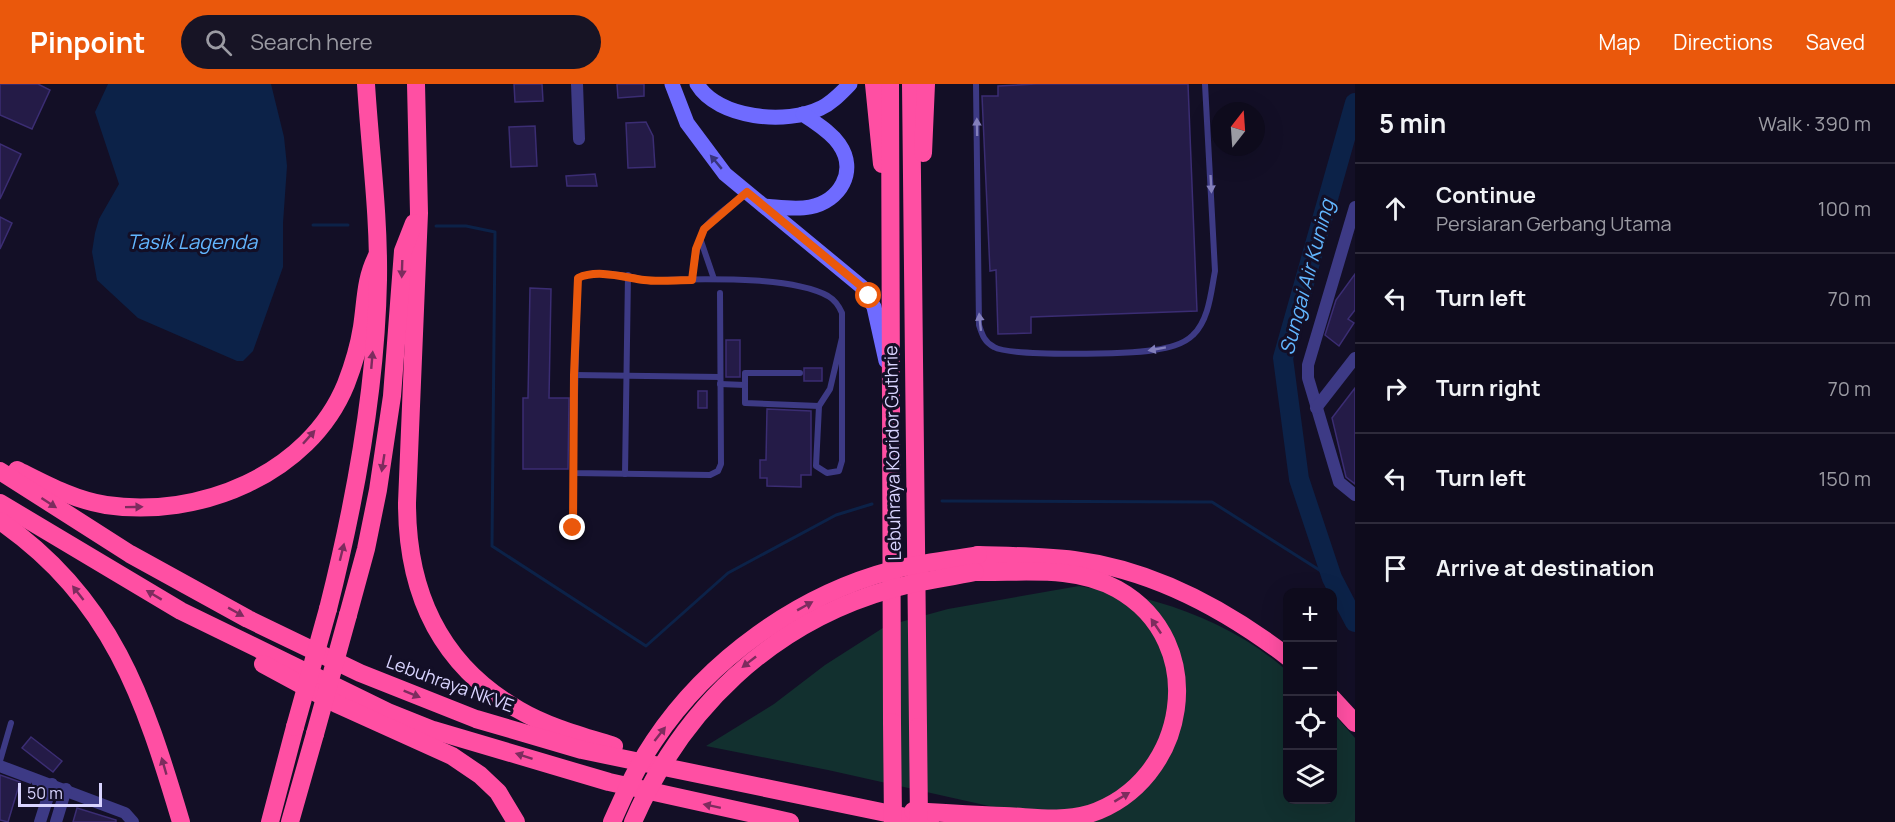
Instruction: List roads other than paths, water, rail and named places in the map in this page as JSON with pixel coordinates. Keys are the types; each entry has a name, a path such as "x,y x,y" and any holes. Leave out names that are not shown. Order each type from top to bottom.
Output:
{"highway":[{"path":"270,822 345,540 362,446 376,315 377,256 376,198 366,84"},
{"path":"416,84 418,213 407,538 414,575 429,614 451,651 469,672 488,689 521,711 578,735 718,780"},
{"path":"874,84 878,145 883,167 890,182"},
{"name":"Lebuhraya Koridor Guthrie","path":"890,84 893,822"},
{"name":"Lebuhraya Koridor Guthrie","path":"911,84 919,822"},
{"path":"912,192 923,160 926,84"},
{"path":"290,822 366,549 392,396 403,251 418,213"},
{"path":"0,464 76,498 130,508 183,504 230,492 266,474 303,445 337,401 359,343 366,288 370,269 377,256"},
{"name":"Lebuhraya NKVE","path":"0,471 130,554 248,619 360,673 476,719 582,750 718,780 930,822"},
{"path":"0,503 181,611 264,665 337,704 452,756 480,775 498,792 516,822"},
{"path":"0,521 52,563 84,600 114,642 147,712 181,822"},
{"path":"612,822 654,742 717,667 753,639 807,604 893,570 1075,560 1149,578 1206,602 1254,631 1283,654"},
{"path":"633,822 671,749 706,704 738,671 775,642 823,614 891,589 977,564 1081,575 1100,580 1133,599 1161,633 1175,670 1177,701 1167,746 1155,766 1130,792 1089,813 1068,819 1046,820 857,807"},
{"path":"181,611 355,697 433,729 620,785 790,822"},
{"path":"1337,703 1355,723"}],"main road":[{"path":"672,84 687,123 725,174 862,287 869,296 891,379"},
{"path":"697,84 715,103 737,112 769,117 803,114 822,108 850,84"},
{"path":"764,206 810,207 834,198 841,189 846,165 844,152 829,133 803,114"}],"street":[{"path":"577,84 579,139"},
{"path":"1355,207 1308,365 1308,378 1316,408 1340,482 1355,495"},
{"path":"1316,408 1353,363"},
{"path":"0,766 125,813 133,822"},
{"path":"40,822 52,784"},
{"path":"56,822 66,789"}],"lane":[{"path":"976,84 980,325 983,337 992,347 1018,354 1153,350 1177,345 1198,330 1210,300 1215,271 1205,84"},
{"path":"692,280 696,249 701,242 704,229 747,192"},
{"path":"701,242 714,279"},
{"path":"573,528 574,375 578,278 586,274 628,276 645,280 751,281 808,289 829,296 838,304 842,313 842,338 842,461 839,471 833,473 816,466 819,406 830,389 842,338"},
{"path":"625,474 628,276"},
{"path":"573,473 710,475 718,471 721,464 720,293"},
{"path":"800,373 745,373 745,403 819,406"},
{"path":"574,375 626,375 720,381 745,385"},
{"path":"0,761 11,723"}],"water":[{"name":"Tasik Lagenda","path":"108,84 271,84 284,137 287,166 283,267 253,351 243,361 237,361 138,318 97,280 92,252 95,233 99,219 119,184 95,112"}],"waterway":[{"name":"Sungai Air Kuning","path":"1355,103 1283,358 1299,479 1332,578 1355,622"},
{"path":"313,225 348,225"},
{"path":"436,226 466,226 495,232 492,546 646,646 728,573 836,515 872,504"},
{"path":"942,501 1212,502 1332,578"}]}
